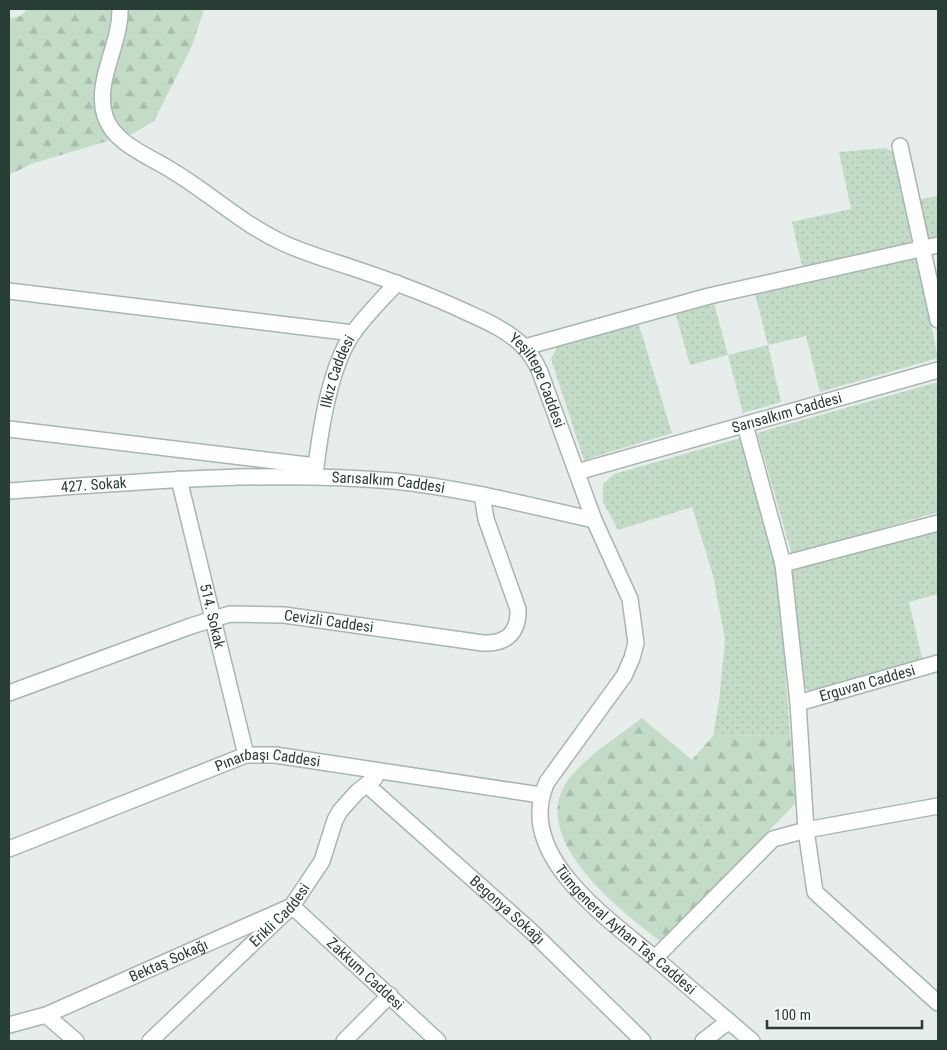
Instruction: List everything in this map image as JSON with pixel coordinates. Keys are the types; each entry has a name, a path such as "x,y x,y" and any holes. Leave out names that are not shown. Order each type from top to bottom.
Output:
{"street":[{"name":"Yeşiltepe Caddesi","path":"120,9 119,33 105,81 103,108 112,128 128,144 184,178 220,205 273,238 305,252 397,283 479,318 513,337 525,347 540,372 594,520 630,599 636,643 624,676 555,768 540,795"},
{"path":"900,146 938,320"},
{"path":"525,347 709,296 938,245"},
{"name":"Ilkız Caddesi","path":"315,472 322,425 333,381 353,333 397,283"},
{"path":"9,290 353,333"},
{"name":"Sarısalkım Caddesi","path":"577,472 938,370"},
{"path":"745,425 784,564 798,703 806,830 815,892 938,1003"},
{"path":"9,429 315,472"},
{"name":"Sarısalkım Caddesi","path":"179,479 315,472 482,495 594,520"},
{"name":"427. Sokak","path":"9,491 179,479"},
{"name":"514. Sokak","path":"179,479 246,755"},
{"name":"Cevizli Caddesi","path":"9,693 213,618 243,613 284,615 483,643 499,642 514,632 519,618 518,609 486,518 482,495"},
{"path":"784,564 938,523"},
{"name":"Erguvan Caddesi","path":"798,703 938,663"},
{"name":"Pınarbaşı Caddesi","path":"9,849 246,755 275,755 540,795"},
{"name":"Erikli Caddesi","path":"150,1041 292,906 322,861 335,820 340,811 367,784 384,771"},
{"name":"Begonya Sokağı","path":"367,784 530,930 643,1041"},
{"name":"Tümgeneral Ayhan Taş Caddesi","path":"540,795 539,808 544,836 562,873 592,906 752,1041"},
{"path":"655,958 773,839 806,830 937,808"},
{"name":"Zakkum Caddesi","path":"292,906 438,1041"},
{"name":"Bektaş Sokağı","path":"9,1025 46,1015 292,906"},
{"path":"344,1041 390,995"},
{"path":"46,1015 76,1041"},
{"path":"702,1041 729,1021"}],"green space":[{"path":"28,9 204,9 191,48 154,121 134,133 31,164 9,175 9,19 20,16"},
{"path":"885,148 897,154 917,244 803,270 792,222 851,209 839,152"},
{"path":"938,196 938,241 932,242 924,237 918,200"},
{"path":"917,257 938,358 820,392 806,336 768,345 755,294"},
{"path":"714,303 728,355 690,365 675,312"},
{"path":"639,325 672,433 584,460 551,359 558,345 564,341"},
{"path":"768,345 781,402 743,413 728,355"},
{"path":"938,382 938,512 792,555 757,433"},
{"path":"744,437 777,559 790,735 713,736 719,701 725,640 713,575 692,507 618,530 603,502 603,484 614,474"},
{"path":"938,529 938,594 909,602 923,662 810,693 804,685 792,569"},
{"path":"642,718 692,760 713,736 790,735 796,803 660,941 623,911 584,871 568,849 559,825 558,802 568,780 593,754"}]}
